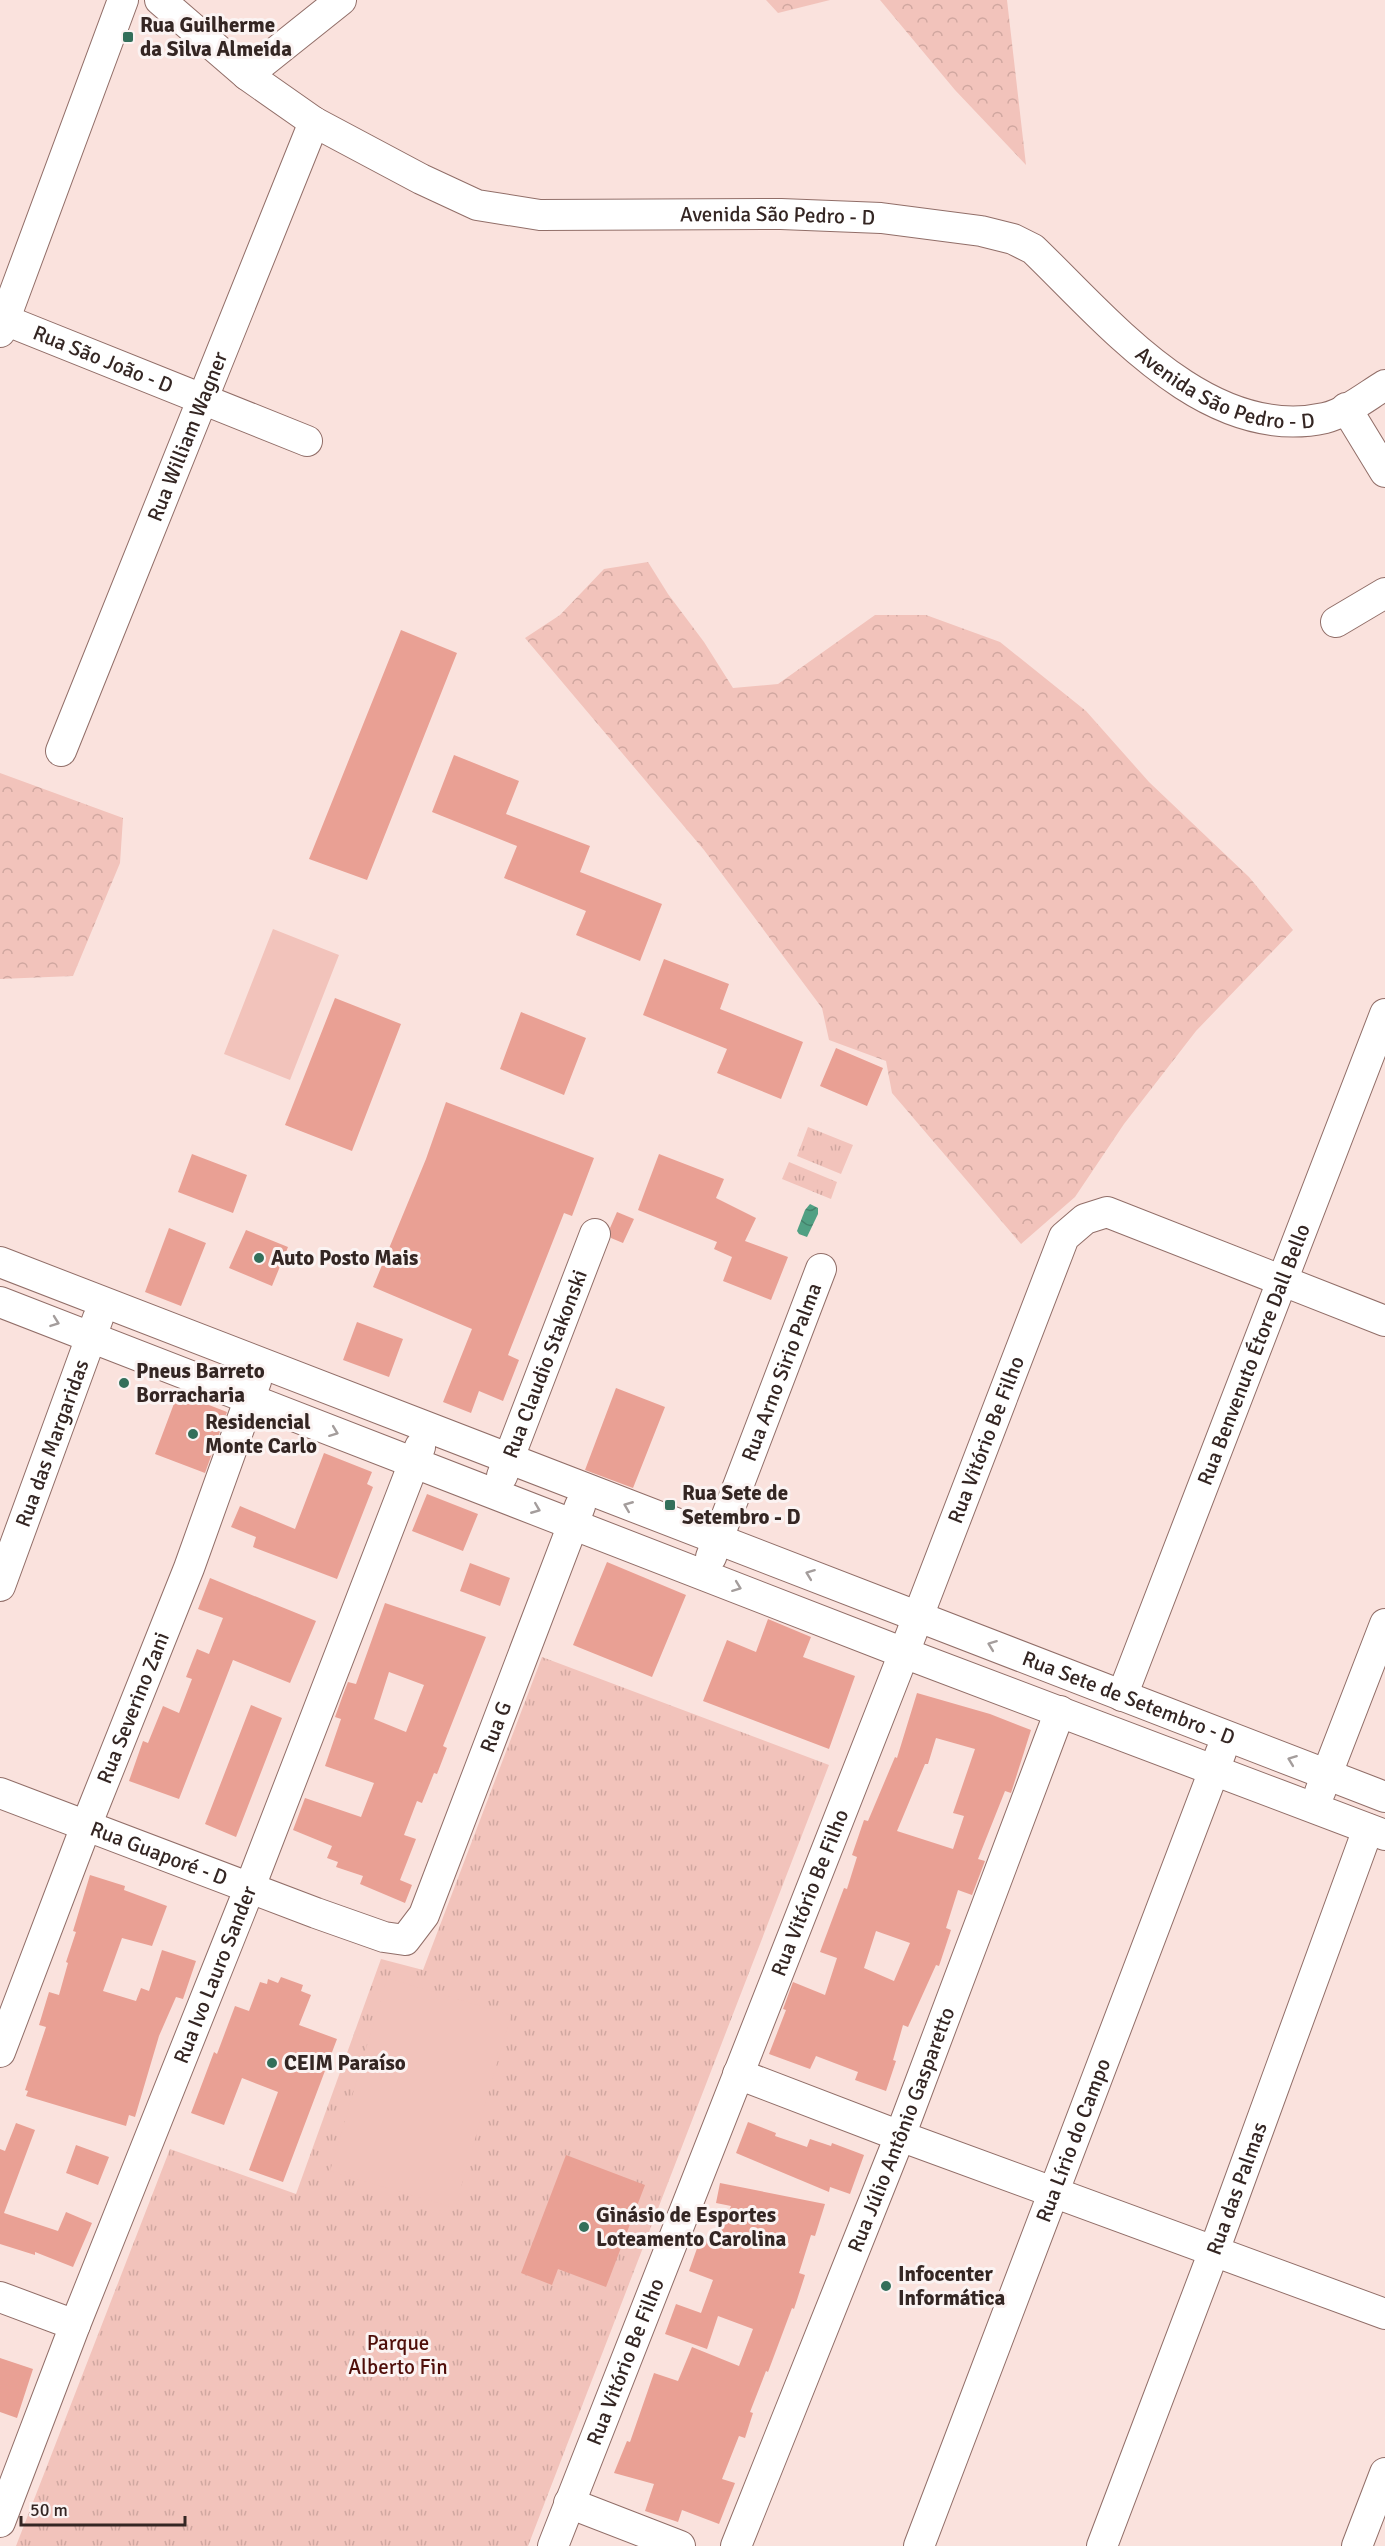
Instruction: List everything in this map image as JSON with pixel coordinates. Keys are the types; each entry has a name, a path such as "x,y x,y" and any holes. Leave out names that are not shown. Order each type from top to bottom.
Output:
{"street":[{"path":"2,324 123,0"},
{"name":"Avenida São Pedro - D","path":"160,0 247,75 314,122 421,179 477,205 540,215 781,214 880,218 981,231 1013,239 1033,249 1144,356 1187,388 1224,408 1259,418 1290,422 1326,418 1385,385"},
{"path":"247,75 341,0"},
{"name":"Rua William Wagner","path":"61,751 314,122"},
{"name":"Rua São João - D","path":"2,324 307,441"},
{"path":"1346,408 1385,472"},
{"path":"1336,622 1385,593"},
{"name":"Rua Benvenuto Étore Dall Bello","path":"1122,1696 1385,1014"},
{"name":"Rua Vitório Be Filho","path":"553,2546 904,1653 916,1616 1064,1237 1085,1219 1107,1212 1282,1280"},
{"name":"Rua Claudio Stakonski","path":"495,1492 595,1234"},
{"name":"Rua Sete de Setembro - D","path":"0,1262 1122,1696 1328,1773 1385,1797"},
{"name":"Rua Arno Sirio Palma","path":"705,1574 821,1269"},
{"path":"1282,1280 1385,1321"},
{"name":"Rua das Margaridas","path":"0,1586 104,1301"},
{"name":"Rua Sete de Setembro - D","path":"0,1302 92,1336 414,1464 495,1492 904,1653 1377,1832"},
{"name":"Rua Severino Zani","path":"0,2052 86,1826 189,1568 262,1364"},
{"name":"Rua Ivo Lauro Sander","path":"0,2522 75,2325 250,1887 428,1427"},
{"name":"Rua G","path":"384,1936 405,1940 424,1915 586,1489"},
{"path":"768,1599 778,1562"},
{"path":"1313,1809 1385,1624"},
{"name":"Rua Júlio Antônio Gasparetto","path":"736,2546 900,2136 1060,1711"},
{"name":"Rua Lírio do Campo","path":"919,2546 1227,1735"},
{"name":"Rua Guaporé - D","path":"0,1793 384,1936"},
{"name":"Rua das Palmas","path":"1102,2546 1377,1832"},
{"path":"738,2074 1385,2314"},
{"path":"0,2297 75,2325"},
{"path":"1357,2546 1385,2473"},
{"path":"569,2503 680,2546"}],"green space":[{"path":"766,0 830,0 778,13"},
{"path":"880,0 1007,0 1026,165 955,90"},
{"path":"648,562 733,688 778,684 875,615 926,615 1000,642 1086,711 1149,782 1249,877 1293,930 1196,1031 1124,1124 1075,1197 1021,1244 892,1093 886,1061 829,1040 822,1008 704,850 525,638 560,615 604,569"},
{"path":"0,773 123,818 120,863 73,976 0,979"},
{"path":"273,929 339,955 290,1080 224,1054"},
{"path":"808,1127 853,1145 841,1174 797,1156"},
{"path":"789,1162 837,1182 831,1199 782,1179"},
{"name":"Parque Alberto Fin","path":"542,1657 829,1765 528,2546 16,2546 170,2149 296,2194 381,1959 423,1970"},
{"path":"387,1978 511,2015 455,2208 330,2171"}],"water":[{"path":"810,1204 818,1208 818,1214 807,1237 797,1231 805,1210"}],"building":[{"path":"401,630 457,653 367,880 309,859"},
{"path":"454,755 519,781 506,814 590,846 580,872 662,904 640,961 576,935 586,911 504,878 517,846 432,812"},
{"path":"664,959 729,984 720,1009 803,1042 781,1099 717,1073 727,1049 643,1015"},
{"path":"335,998 401,1024 352,1151 285,1125"},
{"path":"521,1012 586,1038 564,1095 500,1069"},
{"path":"836,1048 883,1068 867,1106 820,1086"},
{"path":"446,1102 594,1158 572,1216 564,1213 508,1355 519,1360 503,1401 479,1391 471,1413 443,1402 472,1329 373,1287 426,1159"},
{"path":"192,1154 247,1175 233,1213 178,1192"},
{"path":"659,1154 724,1179 716,1198 756,1218 745,1241 788,1257 771,1300 723,1281 732,1257 714,1249 717,1242 638,1210"},
{"path":"617,1212 634,1219 623,1243 611,1238 610,1228"},
{"path":"169,1228 206,1243 181,1306 145,1292"},
{"name":"Auto Posto Mais","path":"246,1230 288,1247 272,1286 229,1268"},
{"path":"357,1322 403,1339 389,1377 343,1360"},
{"path":"616,1388 665,1407 633,1488 585,1470"},
{"name":"Residencial Monte Carlo","path":"178,1393 227,1412 205,1473 155,1454"},
{"path":"324,1453 372,1472 367,1484 373,1487 337,1579 253,1547 256,1537 231,1527 240,1506 295,1529"},
{"path":"427,1494 478,1514 463,1551 412,1531"},
{"path":"607,1562 686,1595 652,1677 573,1645"},
{"path":"470,1563 510,1578 500,1606 460,1591"},
{"path":"210,1578 316,1621 290,1683 233,1660 179,1799 129,1781 143,1741 148,1743 163,1706 179,1713 192,1679 186,1677 197,1649 209,1654 223,1618 198,1609"},
{"path":"385,1603 486,1637 443,1746 447,1748 437,1774 434,1773 422,1803 417,1801 404,1835 416,1839 400,1880 412,1885 405,1903 360,1884 363,1876 336,1867 338,1862 327,1858 332,1846 293,1830 305,1798 361,1817 374,1783 325,1766 341,1719 335,1717 343,1695 348,1682 356,1684","holes":["389,1672 424,1685 406,1732 374,1719"]},
{"path":"768,1619 811,1637 803,1657 855,1676 829,1749 703,1701 727,1640 756,1652"},
{"path":"917,1693 990,1714 1031,1730 1011,1793 1005,1791 978,1859 985,1861 972,1895 958,1890 946,1928 951,1930 939,1966 936,1965 908,2027 903,2025 893,2060 896,2061 886,2091 855,2080 858,2072 816,2056 810,2069 769,2054 786,2010 783,2009 793,1982 825,1995 837,1958 820,1952 844,1888 847,1889 857,1857 852,1855 864,1820 868,1821 895,1757 897,1758","holes":["936,1738 975,1749 953,1813 964,1816 953,1849 897,1831 925,1764 928,1764","876,1931 910,1943 894,1981 864,1968"]},
{"path":"251,1705 282,1718 236,1837 205,1824"},
{"path":"90,1875 125,1886 124,1890 167,1906 152,1946 122,1938 103,1991 136,2001 141,1988 149,1991 162,1950 196,1961 183,1999 176,1997 159,2036 135,2117 129,2115 126,2126 26,2096 28,2091 25,2090 46,2027 39,2025 49,1992 59,1995 68,1963 66,1962 76,1932 73,1931"},
{"path":"281,1977 303,1985 301,1991 311,1995 299,2025 337,2039 283,2182 249,2170 278,2092 242,2078 224,2125 191,2113 214,2052 217,2054 235,2006 249,2011 260,1982 267,1984 268,1979 278,1983"},
{"path":"748,2122 776,2133 775,2136 807,2147 810,2139 831,2146 832,2143 864,2155 850,2194 830,2187 829,2192 736,2153"},
{"path":"16,2123 35,2130 4,2213 58,2231 66,2212 92,2223 73,2267 35,2252 35,2255 0,2244 0,2149 5,2151"},
{"path":"76,2145 109,2157 98,2185 66,2173"},
{"name":"Ginásio de Esportes Loteamento Carolina","path":"566,2155 645,2185 606,2287 558,2269 552,2285 521,2273"},
{"path":"720,2183 825,2204 815,2236 811,2235 799,2273 805,2275 794,2309 792,2308 750,2412 753,2413 745,2438 739,2436 722,2479 735,2483 719,2524 682,2510 678,2522 645,2511 654,2484 614,2473 627,2441 630,2442 654,2373 678,2381 692,2347 739,2366 753,2329 718,2316 707,2349 665,2334 676,2304 701,2313 713,2280 689,2271 701,2237 716,2242 731,2206 716,2203"},
{"path":"0,2358 33,2369 17,2418 0,2412"}],"place":[{"name":"Rua Guilherme da Silva Almeida","path":"128,37"},
{"name":"Auto Posto Mais","path":"259,1258"},
{"name":"Pneus Barreto Borracharia","path":"124,1383"},
{"name":"Residencial Monte Carlo","path":"193,1434"},
{"name":"Rua Sete de Setembro - D","path":"670,1505"},
{"name":"CEIM Paraíso","path":"272,2063"},
{"name":"Ginásio de Esportes Loteamento Carolina","path":"584,2227"},
{"name":"Infocenter Informática","path":"886,2286"}]}
